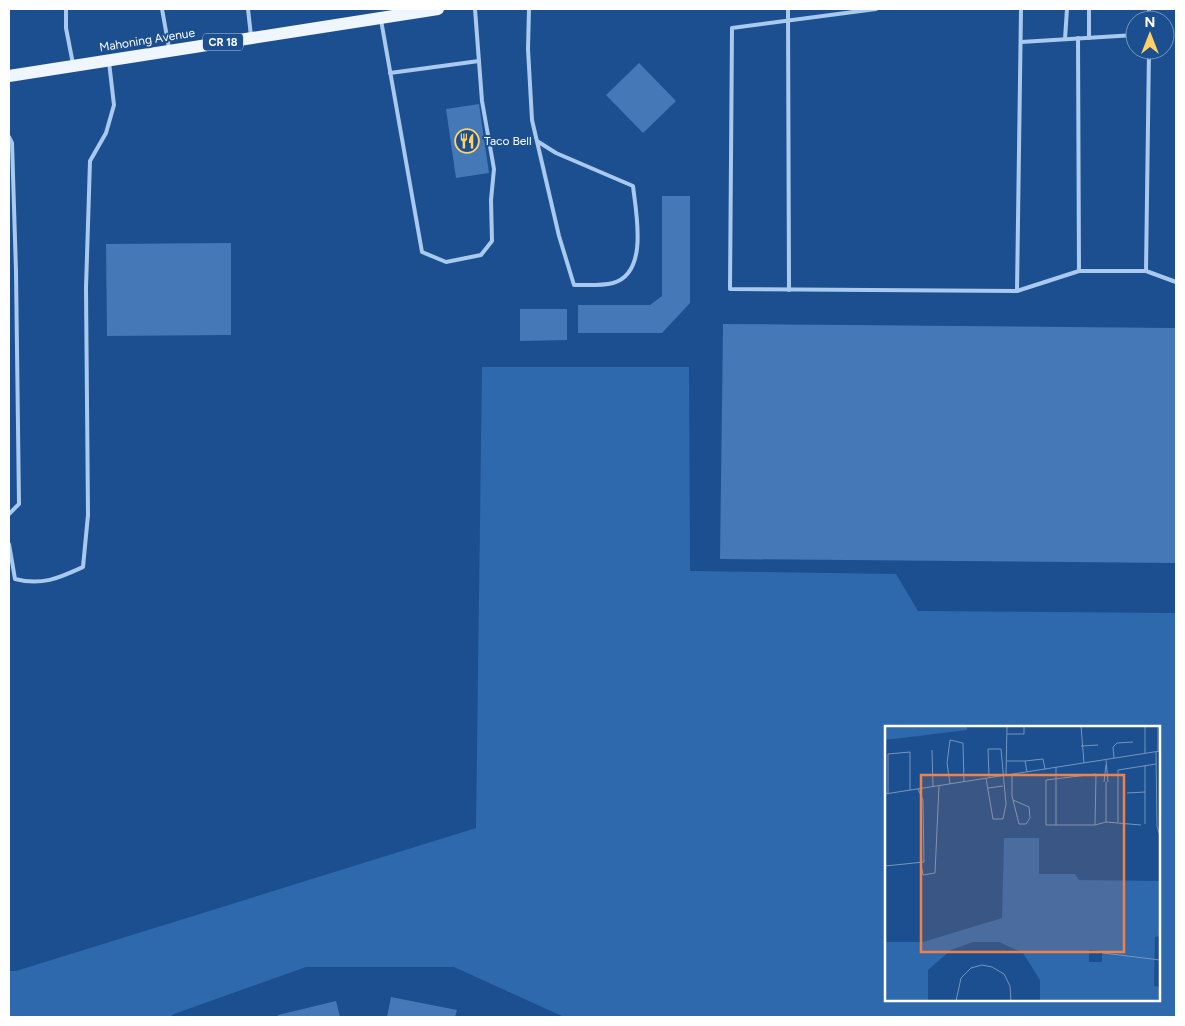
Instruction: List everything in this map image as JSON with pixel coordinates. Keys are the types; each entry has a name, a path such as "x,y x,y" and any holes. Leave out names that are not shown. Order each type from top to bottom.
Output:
{"main road":[{"name":"Mahoning Avenue","path":"9,76 381,18 397,12 438,9"}],"lane":[{"path":"66,9 66,28 73,66"},
{"path":"162,9 169,51"},
{"path":"248,9 251,38"},
{"path":"381,18 422,252 446,262 482,256 492,240 491,200 494,169 482,100 475,9"},
{"path":"529,9 528,58 532,120 559,236 574,285 614,283 631,272 638,249 633,186 556,154 537,141"},
{"path":"788,9 789,290"},
{"path":"876,9 732,28 730,289 1017,291 1079,271 1146,272 1176,282"},
{"path":"1017,291 1021,9"},
{"path":"1065,39 1066,9"},
{"path":"1089,9 1089,38"},
{"path":"1020,42 1125,36"},
{"path":"1078,38 1079,271"},
{"path":"9,544 15,579 30,583 58,579 83,567 88,515 86,288 90,161 106,133 114,105 108,60"},
{"path":"1146,272 1149,60"},
{"path":"390,73 478,61"},
{"path":"9,136 12,143 16,261 19,504 9,514"}],"shaded area":[{"path":"482,367 689,367 690,571 896,574 918,611 1176,613 1176,1017 564,1017 454,967 306,967 170,1017 9,1017 9,971 16,971 476,828"}],"building":[{"path":"639,63 676,101 643,133 606,95"},
{"name":"Taco Bell","path":"479,104 489,173 456,178 446,109"},
{"path":"662,196 690,196 690,303 662,333 578,333 578,305 650,305 662,296"},
{"path":"231,243 231,335 107,336 106,244"},
{"path":"520,309 567,309 567,340 520,341"},
{"path":"723,324 1176,328 1176,563 720,559"},
{"path":"391,997 457,1010 455,1017 387,1017"},
{"path":"336,1001 340,1017 278,1017 278,1015"}],"place":[{"name":"Taco Bell","path":"467,141"}]}
